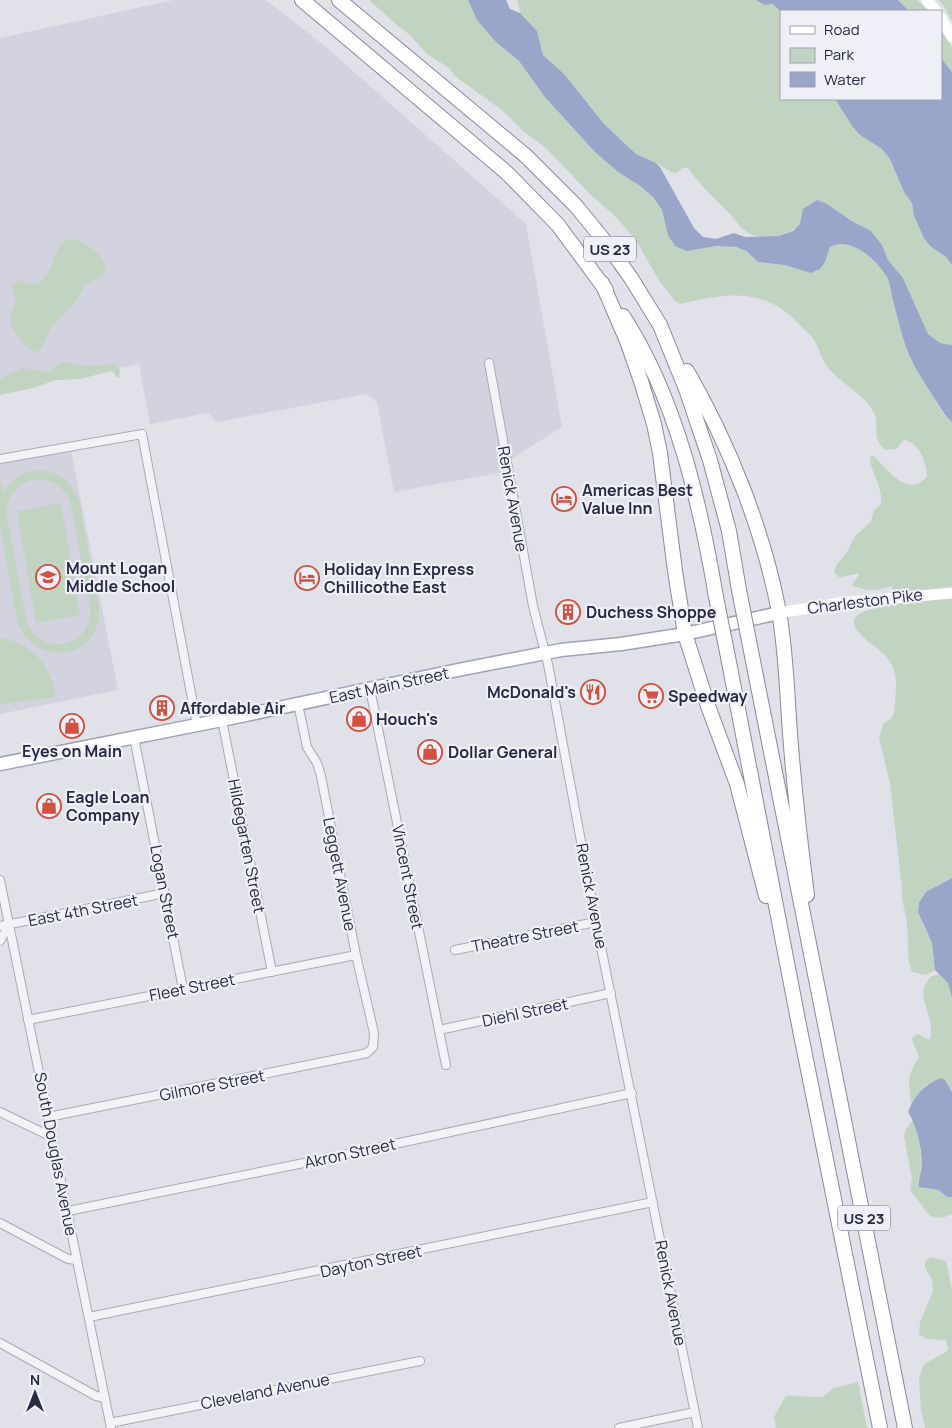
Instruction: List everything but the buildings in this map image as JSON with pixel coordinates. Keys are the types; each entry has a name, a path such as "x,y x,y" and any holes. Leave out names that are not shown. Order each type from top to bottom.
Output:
{"highway":[{"name":"US 23","path":"302,0 508,173 558,225 602,283 637,338 666,402 686,463 705,535 799,1025 880,1428"},
{"name":"US 23","path":"339,0 526,156 576,206 631,278 660,325 686,389 710,460 729,530 790,854 905,1428"},
{"path":"602,283 627,341 654,424 660,453 685,634 708,706 737,784 799,1025"},
{"path":"660,325 706,404 740,482 759,534 779,613 804,869 822,1007"}],"main road":[{"name":"East Main Street","path":"0,764 545,653 656,640 779,613"}],"street":[{"path":"927,0 935,10"},
{"path":"942,20 952,37"},
{"name":"Renick Avenue","path":"489,363 533,606 545,653 596,922 698,1428"},
{"path":"0,459 142,434 197,725"},
{"name":"Charleston Pike","path":"779,613 824,605 952,592"},
{"name":"Vincent Street","path":"370,689 446,1065"},
{"name":"Leggett Avenue","path":"298,704 307,747 317,763 320,776 374,1034 373,1047"},
{"name":"Hildegarten Street","path":"222,720 272,972"},
{"name":"Logan Street","path":"134,737 183,989"},
{"name":"South Douglas Avenue","path":"0,880 110,1426"},
{"name":"East 4th Street","path":"0,926 165,893"},
{"name":"Theatre Street","path":"455,950 596,922"},
{"path":"0,941 9,924"},
{"name":"Fleet Street","path":"28,1020 356,955"},
{"name":"Diehl Street","path":"439,1030 611,994"},
{"name":"Gilmore Street","path":"48,1118 358,1055 367,1053 373,1047"},
{"name":"Akron Street","path":"68,1211 353,1153 632,1093"},
{"path":"0,1112 52,1137"},
{"name":"Dayton Street","path":"89,1317 653,1202"},
{"path":"0,1223 68,1259 77,1260"},
{"path":"0,1343 96,1396 105,1398"},
{"name":"Cleveland Avenue","path":"110,1426 420,1361"},
{"path":"619,1428 695,1412"}],"shaded area":[{"path":"174,0 266,0 326,47 526,224 562,427 514,457 504,472 394,492 377,402 366,394 217,422 208,413 150,424 139,364 0,390 0,38"},
{"name":"Mount Logan Middle School","path":"71,450 118,690 0,714 0,464"}],"green space":[{"path":"369,0 468,0 477,20 495,41 519,61 544,96 594,151 653,197 662,210 668,235 687,251 725,246 738,248 744,250 760,262 784,264 813,272 822,266 830,247 838,244 847,244 864,251 884,272 889,281 900,329 911,359 944,415 952,422 952,878 935,887 922,923 932,943 935,970 926,975 912,972 908,954 907,924 902,898 890,783 879,738 884,723 892,718 894,713 895,674 884,654 862,636 854,625 854,620 858,615 871,609 895,604 896,594 891,586 872,590 852,585 860,573 838,577 834,572 855,536 871,522 874,510 881,504 880,490 870,457 876,458 900,481 914,485 927,476 921,454 914,445 904,440 896,449 886,450 881,445 877,436 875,415 868,403 830,370 812,338 785,311 757,298 743,296 713,297 681,304 675,301 660,282 635,239 617,218 589,193 547,149 522,130 502,110 456,77 448,67 428,55 410,35"},
{"path":"516,0 756,0 765,5 773,4 780,11 780,100 836,100 860,135 882,149 890,159 904,192 912,203 914,216 930,246 946,257 952,265 952,345 940,343 928,334 903,278 888,260 882,245 871,231 850,220 800,224 787,233 780,235 772,237 757,236 741,227 688,168 682,168 677,173 671,172 636,154 604,124 565,75 543,55 537,31 520,13"},
{"path":"898,0 917,0 928,10 908,10"},
{"path":"938,0 952,0 952,21 944,6"},
{"path":"942,31 952,47 952,72 942,59"},
{"path":"69,239 81,242 98,253 106,270 101,277 84,286 75,303 51,327 42,348 34,353 22,342 11,326 11,314 16,302 12,287 17,280 33,284 45,277 58,249"},
{"path":"65,362 85,366 115,364 120,370 119,377 116,377 114,372 110,371 81,379 56,380 33,388 0,395 0,379 22,368 49,372 60,363"},
{"path":"33,471 53,473 65,479 74,490 80,504 98,599 99,618 94,633 85,644 73,650 60,653 46,651 34,645 24,634 17,620 0,526 0,479 3,492 6,487 22,474","holes":["38,479 57,485 70,500 90,606 89,620 84,631 66,643 55,644 45,641 35,634 27,623 7,517 8,503 14,491 24,483"]},
{"path":"61,503 80,615 36,623 17,511"},
{"path":"0,638 22,645 38,658 50,675 56,697 0,704"},
{"path":"939,974 948,983 952,998 952,1092 945,1080 939,1079 925,1086 911,1104 909,1080 919,1057 912,1040 918,1034 930,1039 931,1025 923,993 930,977"},
{"path":"913,1120 920,1150 921,1166 918,1181 924,1188 939,1190 947,1197 952,1197 952,1214 942,1218 930,1216 910,1190 912,1178 904,1136 906,1129"},
{"path":"930,1257 946,1261 952,1291 952,1428 925,1428 921,1410 919,1378 924,1364 948,1349 946,1340 926,1339 919,1334 920,1322 933,1292 932,1280 925,1267 925,1261"},
{"path":"858,1382 867,1428 776,1428 774,1417 786,1396 823,1397 834,1388"}],"water":[{"path":"468,0 506,0 510,9 520,13 537,31 543,55 565,75 604,124 636,154 656,163 660,167 694,228 703,237 716,239 734,233 745,237 779,236 793,231 800,224 803,209 817,200 827,204 850,220 871,231 882,245 888,260 903,278 928,334 940,343 952,345 952,422 945,415 911,359 903,337 888,279 871,258 855,247 838,244 830,247 825,262 820,269 811,273 785,265 758,262 746,251 736,247 717,246 687,251 675,246 668,235 662,210 653,197 617,171 594,151 544,96 519,61 495,41 477,20"},
{"path":"756,0 898,0 908,10 780,11 773,4 765,5"},
{"path":"942,59 952,72 952,265 946,257 930,246 924,238 914,216 912,203 904,192 890,159 882,149 860,135 836,100 942,100"},
{"path":"952,878 952,998 948,983 935,970 932,943 918,912 919,903 926,892"},
{"path":"941,1078 945,1080 952,1092 952,1197 947,1197 939,1190 919,1187 922,1164 921,1149 908,1112 920,1091"}],"place":[{"name":"Americas Best Value Inn","path":"564,499"},
{"name":"Mount Logan Middle School","path":"48,577"},
{"name":"Holiday Inn Express Chillicothe East","path":"307,578"},
{"name":"Duchess Shoppe","path":"568,612"},
{"name":"McDonald's","path":"593,692"},
{"name":"Speedway","path":"651,696"},
{"name":"Affordable Air","path":"162,708"},
{"name":"Houch's","path":"359,719"},
{"name":"Eyes on Main","path":"72,726"},
{"name":"Dollar General","path":"430,752"},
{"name":"Eagle Loan Company","path":"49,806"}]}
